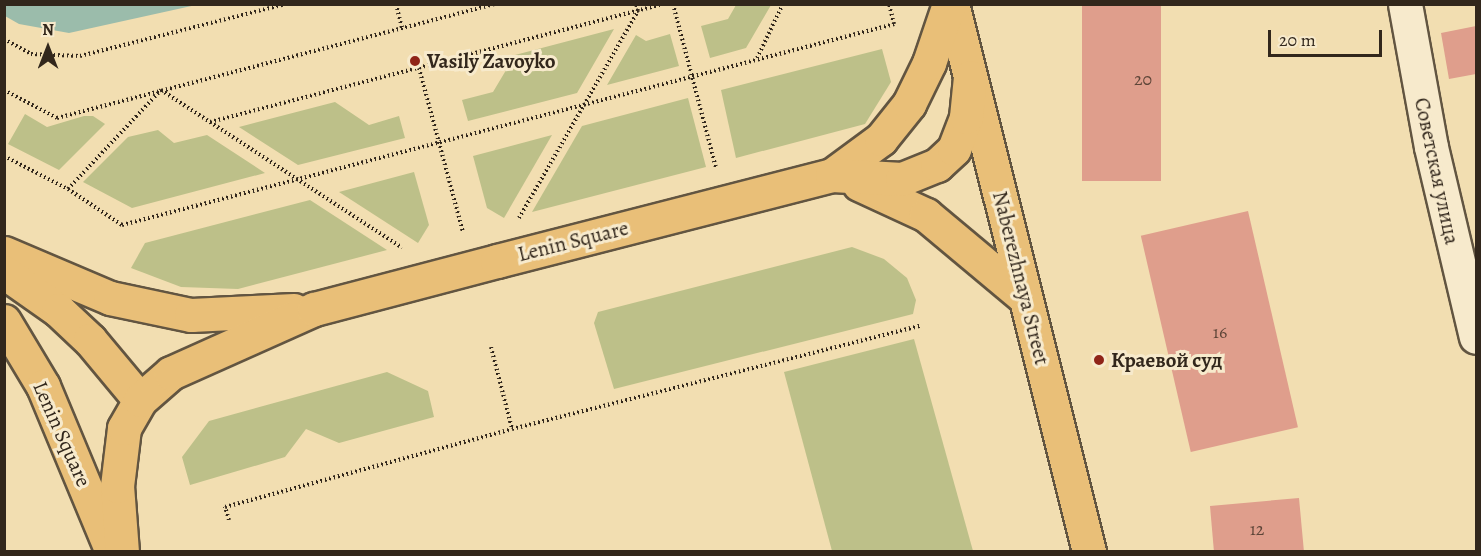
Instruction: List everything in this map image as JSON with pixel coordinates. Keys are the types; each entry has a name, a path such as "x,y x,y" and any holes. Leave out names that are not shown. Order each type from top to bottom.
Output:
{"main road":[{"name":"Naberezhnaya Street","path":"950,4 1089,552"},
{"path":"832,175 881,139 909,104 929,63 950,4"},
{"path":"832,175 902,180 937,165 954,149 966,117 970,77"},
{"path":"832,175 879,192 926,215 1024,297"},
{"name":"Lenin Square","path":"122,552 118,457 124,429 140,400 171,373 314,309 832,175"},
{"name":"Lenin Square","path":"4,253 110,298 191,315 314,309"},
{"path":"4,272 58,310 90,340 140,400"},
{"name":"Lenin Square","path":"4,321 43,386 112,552"}],"street":[{"name":"Советская улица","path":"1406,4 1431,147 1476,337"}],"path":[{"path":"4,39 31,54 80,56 285,4"},
{"path":"396,4 402,28"},
{"path":"4,90 57,118 495,4"},
{"path":"516,224 638,11 636,4"},
{"path":"210,122 663,4"},
{"path":"673,4 717,171"},
{"path":"756,59 783,4"},
{"path":"4,156 68,189 122,225 894,24 889,4"},
{"path":"419,68 464,237"},
{"path":"160,90 408,252"},
{"path":"68,189 160,90"},
{"path":"229,520 225,507 512,429 920,326"},
{"path":"491,347 512,429"}],"green space":[{"path":"736,5 771,5 746,48 710,58 701,26 728,19"},
{"path":"614,29 577,93 468,121 462,100 493,92 515,55"},
{"path":"670,34 679,66 607,85 636,35 646,41"},
{"path":"882,49 891,82 865,124 736,158 721,90"},
{"path":"688,98 706,167 532,212 582,126"},
{"path":"335,102 369,125 399,116 405,138 298,165 239,127"},
{"path":"25,114 47,127 84,116 93,116 105,124 59,170 8,144"},
{"path":"158,130 174,143 207,135 265,173 132,208 83,182 128,137"},
{"path":"552,135 504,218 487,208 473,156"},
{"path":"414,172 429,225 418,243 339,192"},
{"path":"310,200 387,250 238,289 181,287 131,268 145,243"},
{"path":"852,247 884,259 907,278 916,300 913,314 614,389 594,323 598,312"},
{"path":"914,339 973,551 832,551 784,372"},
{"path":"387,372 428,391 434,417 339,443 306,429 285,457 190,485 182,457 209,421"}],"shaded area":[{"path":"5,4 196,5 69,33 19,24 5,16"}],"building":[{"path":"1082,4 1161,4 1161,181 1082,181"},
{"path":"1476,26 1476,74 1449,79 1441,33"},
{"path":"1248,211 1298,427 1191,452 1141,236"},
{"path":"1299,498 1304,552 1214,552 1210,506"}],"place":[{"name":"Vasily Zavoyko","path":"415,61"},
{"name":"Краевой суд","path":"1099,360"}]}
